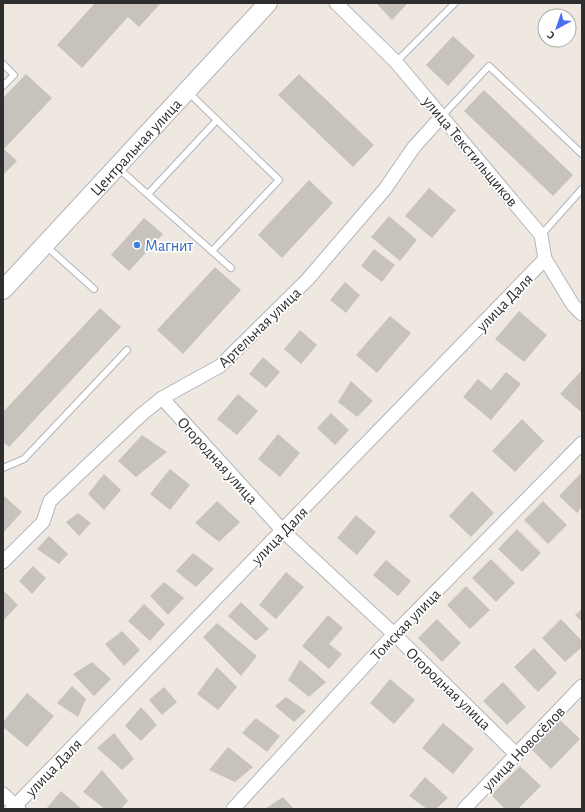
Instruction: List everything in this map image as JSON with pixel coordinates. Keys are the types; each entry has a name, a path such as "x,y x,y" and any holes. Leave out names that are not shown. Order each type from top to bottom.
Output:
{"street":[{"name":"Центральная улица","path":"5,284 45,245 268,3"},
{"name":"улица Текстильщиков","path":"336,3 396,62 541,235"},
{"name":"Артельная улица","path":"3,562 43,522 50,501 141,415 162,398 220,366 308,279 386,189 414,147 442,116"},
{"path":"541,235 545,260 573,305 582,314"},
{"name":"улица Даля","path":"16,808 545,260"},
{"name":"Огородная улица","path":"162,398 283,531 394,634 517,755"},
{"name":"Томская улица","path":"233,809 394,634 582,443"},
{"name":"улица Новосёлов","path":"464,809 582,686"},
{"path":"3,794 16,808"}],"lane":[{"path":"396,62 455,3"},
{"path":"3,64 14,75 3,86"},
{"path":"442,116 489,66 582,154"},
{"path":"187,91 279,180 212,251"},
{"path":"148,194 217,120"},
{"path":"117,167 231,268"},
{"path":"541,235 582,188"},
{"path":"45,245 94,289"},
{"path":"3,468 24,459 127,350"}],"building":[{"path":"95,3 161,3 139,27 128,17 82,68 57,45"},
{"path":"376,3 408,3 392,20"},
{"path":"453,36 475,56 448,86 426,65"},
{"path":"26,74 52,98 4,149 17,161 3,175 3,98"},
{"path":"299,74 374,145 353,167 278,95"},
{"path":"484,90 573,175 553,196 464,111"},
{"path":"309,180 333,203 282,258 258,235"},
{"path":"429,188 456,210 432,238 405,216"},
{"path":"389,216 417,240 400,261 371,237"},
{"name":"Магнит","path":"144,218 163,234 129,271 111,255"},
{"path":"374,249 395,265 382,282 361,266"},
{"path":"215,267 241,290 183,354 157,330"},
{"path":"345,282 360,295 346,313 330,300"},
{"path":"100,308 121,327 9,447 3,442 3,412"},
{"path":"519,311 547,335 524,362 495,339"},
{"path":"390,316 411,333 377,373 356,355"},
{"path":"300,330 317,345 301,364 284,349"},
{"path":"263,357 280,372 266,388 249,374"},
{"path":"582,370 582,411 581,412 560,394"},
{"path":"506,372 521,384 491,420 463,397 478,379 491,390"},
{"path":"351,381 373,401 357,417 338,402"},
{"path":"238,394 258,411 237,435 217,419"},
{"path":"331,413 349,430 335,445 317,428"},
{"path":"522,419 544,441 515,472 492,451"},
{"path":"278,434 300,453 280,477 258,459"},
{"path":"142,435 167,452 136,477 118,461"},
{"path":"170,469 190,485 170,510 150,494"},
{"path":"582,472 582,507 577,513 559,496"},
{"path":"104,474 121,490 104,510 88,494"},
{"path":"472,491 494,513 471,537 449,516"},
{"path":"3,495 22,512 3,533"},
{"path":"217,501 240,522 219,542 195,523"},
{"path":"543,501 567,525 548,544 524,520"},
{"path":"78,513 91,523 79,536 66,522"},
{"path":"356,515 376,532 357,555 337,538"},
{"path":"517,529 541,553 522,572 498,549"},
{"path":"49,536 68,554 59,564 37,549"},
{"path":"193,553 214,569 196,587 176,571"},
{"path":"491,559 515,583 496,602 472,578"},
{"path":"386,560 411,581 398,596 373,575"},
{"path":"33,566 46,578 32,594 19,581"},
{"path":"286,572 304,587 276,619 259,605"},
{"path":"164,582 184,598 168,615 150,596"},
{"path":"466,586 490,610 470,629 447,605"},
{"path":"3,590 18,605 3,621"},
{"path":"241,602 269,629 256,641 228,616"},
{"path":"144,604 165,624 150,641 128,621"},
{"path":"582,609 582,622 575,615"},
{"path":"328,615 343,628 329,644 342,654 329,669 302,646"},
{"path":"437,619 461,643 442,662 418,638"},
{"path":"561,619 582,641 582,647 565,662 542,638"},
{"path":"217,623 257,656 241,676 203,637"},
{"path":"122,631 140,650 124,666 105,644"},
{"path":"534,648 557,673 538,692 514,667"},
{"path":"300,660 326,682 309,697 288,680"},
{"path":"92,662 111,679 94,696 73,674"},
{"path":"217,667 237,687 218,710 197,694"},
{"path":"390,679 415,700 394,724 370,703"},
{"path":"503,682 526,707 507,725 483,701"},
{"path":"72,686 86,699 78,717 57,703"},
{"path":"164,687 177,702 162,715 149,700"},
{"path":"27,693 54,716 27,747 3,727 3,722"},
{"path":"286,697 306,711 294,722 275,706"},
{"path":"141,707 157,725 141,741 125,726"},
{"path":"256,718 280,736 267,752 242,733"},
{"path":"559,719 580,739 551,769 531,749"},
{"path":"443,723 474,749 453,774 422,748"},
{"path":"114,733 134,759 122,770 97,748"},
{"path":"228,747 253,767 235,782 209,770"},
{"path":"520,766 541,786 518,809 505,809 491,795"},
{"path":"102,770 128,801 121,809 105,809 83,792"},
{"path":"425,777 448,798 436,809 427,809 409,796"},
{"path":"61,791 82,809 46,809"},
{"path":"283,797 294,809 265,809"}],"place":[{"name":"Магнит","path":"137,245"}]}
